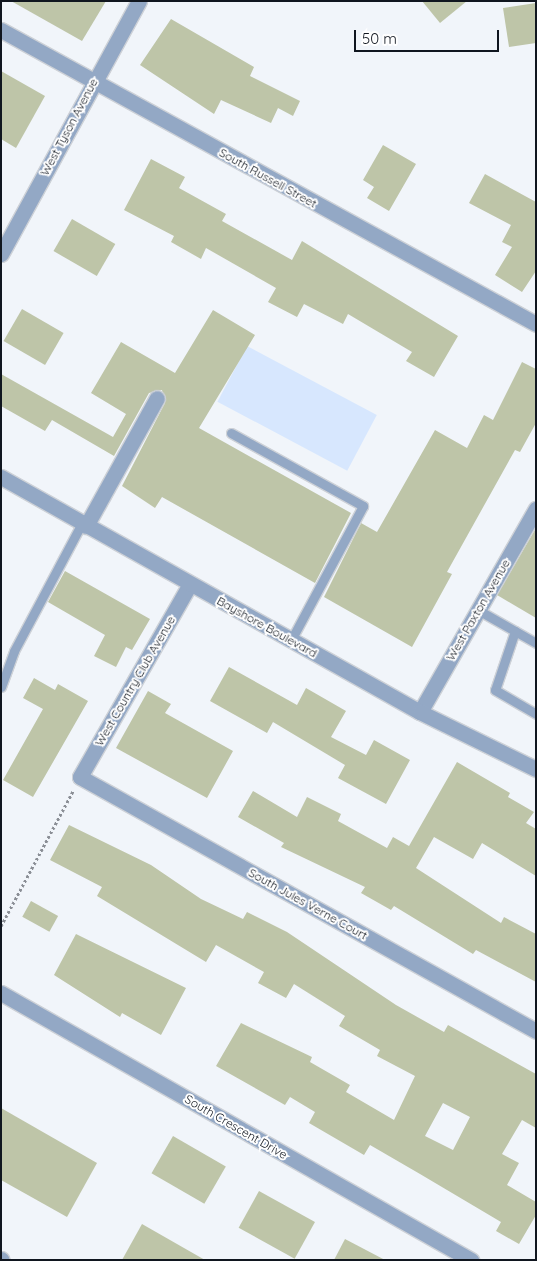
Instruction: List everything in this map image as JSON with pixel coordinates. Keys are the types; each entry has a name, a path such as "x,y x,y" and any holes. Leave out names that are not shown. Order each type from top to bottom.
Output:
{"street":[{"name":"West Tyson Avenue","path":"1,254 92,83 139,1"},
{"name":"South Russell Street","path":"1,30 92,83 536,324"},
{"path":"84,525 157,398"},
{"name":"Bayshore Boulevard","path":"1,477 420,712 536,769"},
{"name":"West Paxton Avenue","path":"420,712 536,509"},
{"name":"West Country Club Avenue","path":"80,777 190,584"},
{"name":"South Jules Verne Court","path":"80,777 536,1031"},
{"name":"South Crescent Drive","path":"1,993 470,1260"}],"lane":[{"path":"230,433 363,506 291,640"},
{"path":"1,687 14,651 84,525"},
{"path":"478,610 536,643"},
{"path":"515,631 495,690 536,714"}],"path":[{"path":"1,926 80,777"}],"shaded area":[{"path":"247,346 377,415 347,471 217,402"}],"building":[{"path":"11,1 106,1 82,41"},
{"path":"422,1 467,1 440,23"},
{"path":"536,3 536,43 509,47 503,8"},
{"path":"171,19 254,67 250,76 300,101 293,116 278,108 271,123 221,100 214,114 140,65"},
{"path":"1,71 45,96 16,148 1,139"},
{"path":"383,145 416,164 389,211 367,198 374,187 363,180"},
{"path":"151,159 185,177 179,188 226,214 222,221 292,260 302,241 458,336 434,377 406,361 412,352 348,314 343,324 304,304 297,317 268,302 276,288 206,248 201,259 171,242 174,236 124,210"},
{"path":"485,174 536,202 536,271 522,292 495,275 512,247 502,242 511,225 469,203"},
{"path":"72,219 115,244 97,276 54,251"},
{"path":"22,309 64,333 45,365 4,341"},
{"path":"213,310 255,335 199,428 351,513 315,583 162,497 155,508 122,486 165,403 162,390 149,393 114,456 52,420 45,431 1,406 1,374 113,437 126,414 91,393 121,342 175,373"},
{"path":"522,362 536,369 536,423 520,452 515,450 447,572 452,574 412,647 324,597 361,523 377,532 435,430 467,448 484,415 493,420"},
{"path":"536,528 536,618 497,595"},
{"path":"65,571 150,619 132,650 126,647 116,667 94,656 105,635 48,602"},
{"path":"229,667 297,705 306,688 346,711 331,737 366,755 374,740 410,760 386,804 338,778 345,765 273,722 267,733 210,701"},
{"path":"34,678 55,690 58,684 88,701 33,797 3,780 43,709 23,698"},
{"path":"148,691 171,704 165,713 233,751 207,798 116,748"},
{"path":"457,762 510,793 508,797 534,812 526,823 536,829 536,876 482,843 473,859 434,837 416,868 501,923 504,917 536,934 536,982 476,950 473,954 394,906 391,910 361,893 365,887 281,847 284,843 238,817 253,791 297,817 307,797 341,814 338,821 387,848 393,837 409,846"},
{"path":"69,825 151,865 201,899 243,919 247,912 287,932 396,1005 444,1032 448,1025 536,1074 536,1128 522,1120 502,1154 519,1163 507,1185 536,1202 536,1215 519,1244 496,1231 501,1222 370,1145 364,1155 309,1123 315,1112 290,1097 285,1105 216,1066 241,1023 312,1057 310,1062 350,1085 346,1092 394,1120 415,1076 377,1056 380,1050 339,1026 345,1016 294,984 286,998 258,983 264,972 216,945 206,962 97,896 102,887 50,860","holes":["443,1103 470,1117 453,1150 425,1136"]},
{"path":"31,901 58,916 49,932 22,917"},
{"path":"76,934 186,988 161,1035 122,1013 120,1017 54,975"},
{"path":"1,1108 97,1163 67,1217 1,1180"},
{"path":"173,1136 226,1166 204,1204 152,1173"},
{"path":"259,1191 315,1222 295,1259 239,1228"},
{"path":"142,1224 205,1260 122,1260"},
{"path":"345,1239 385,1260 334,1260"}]}
